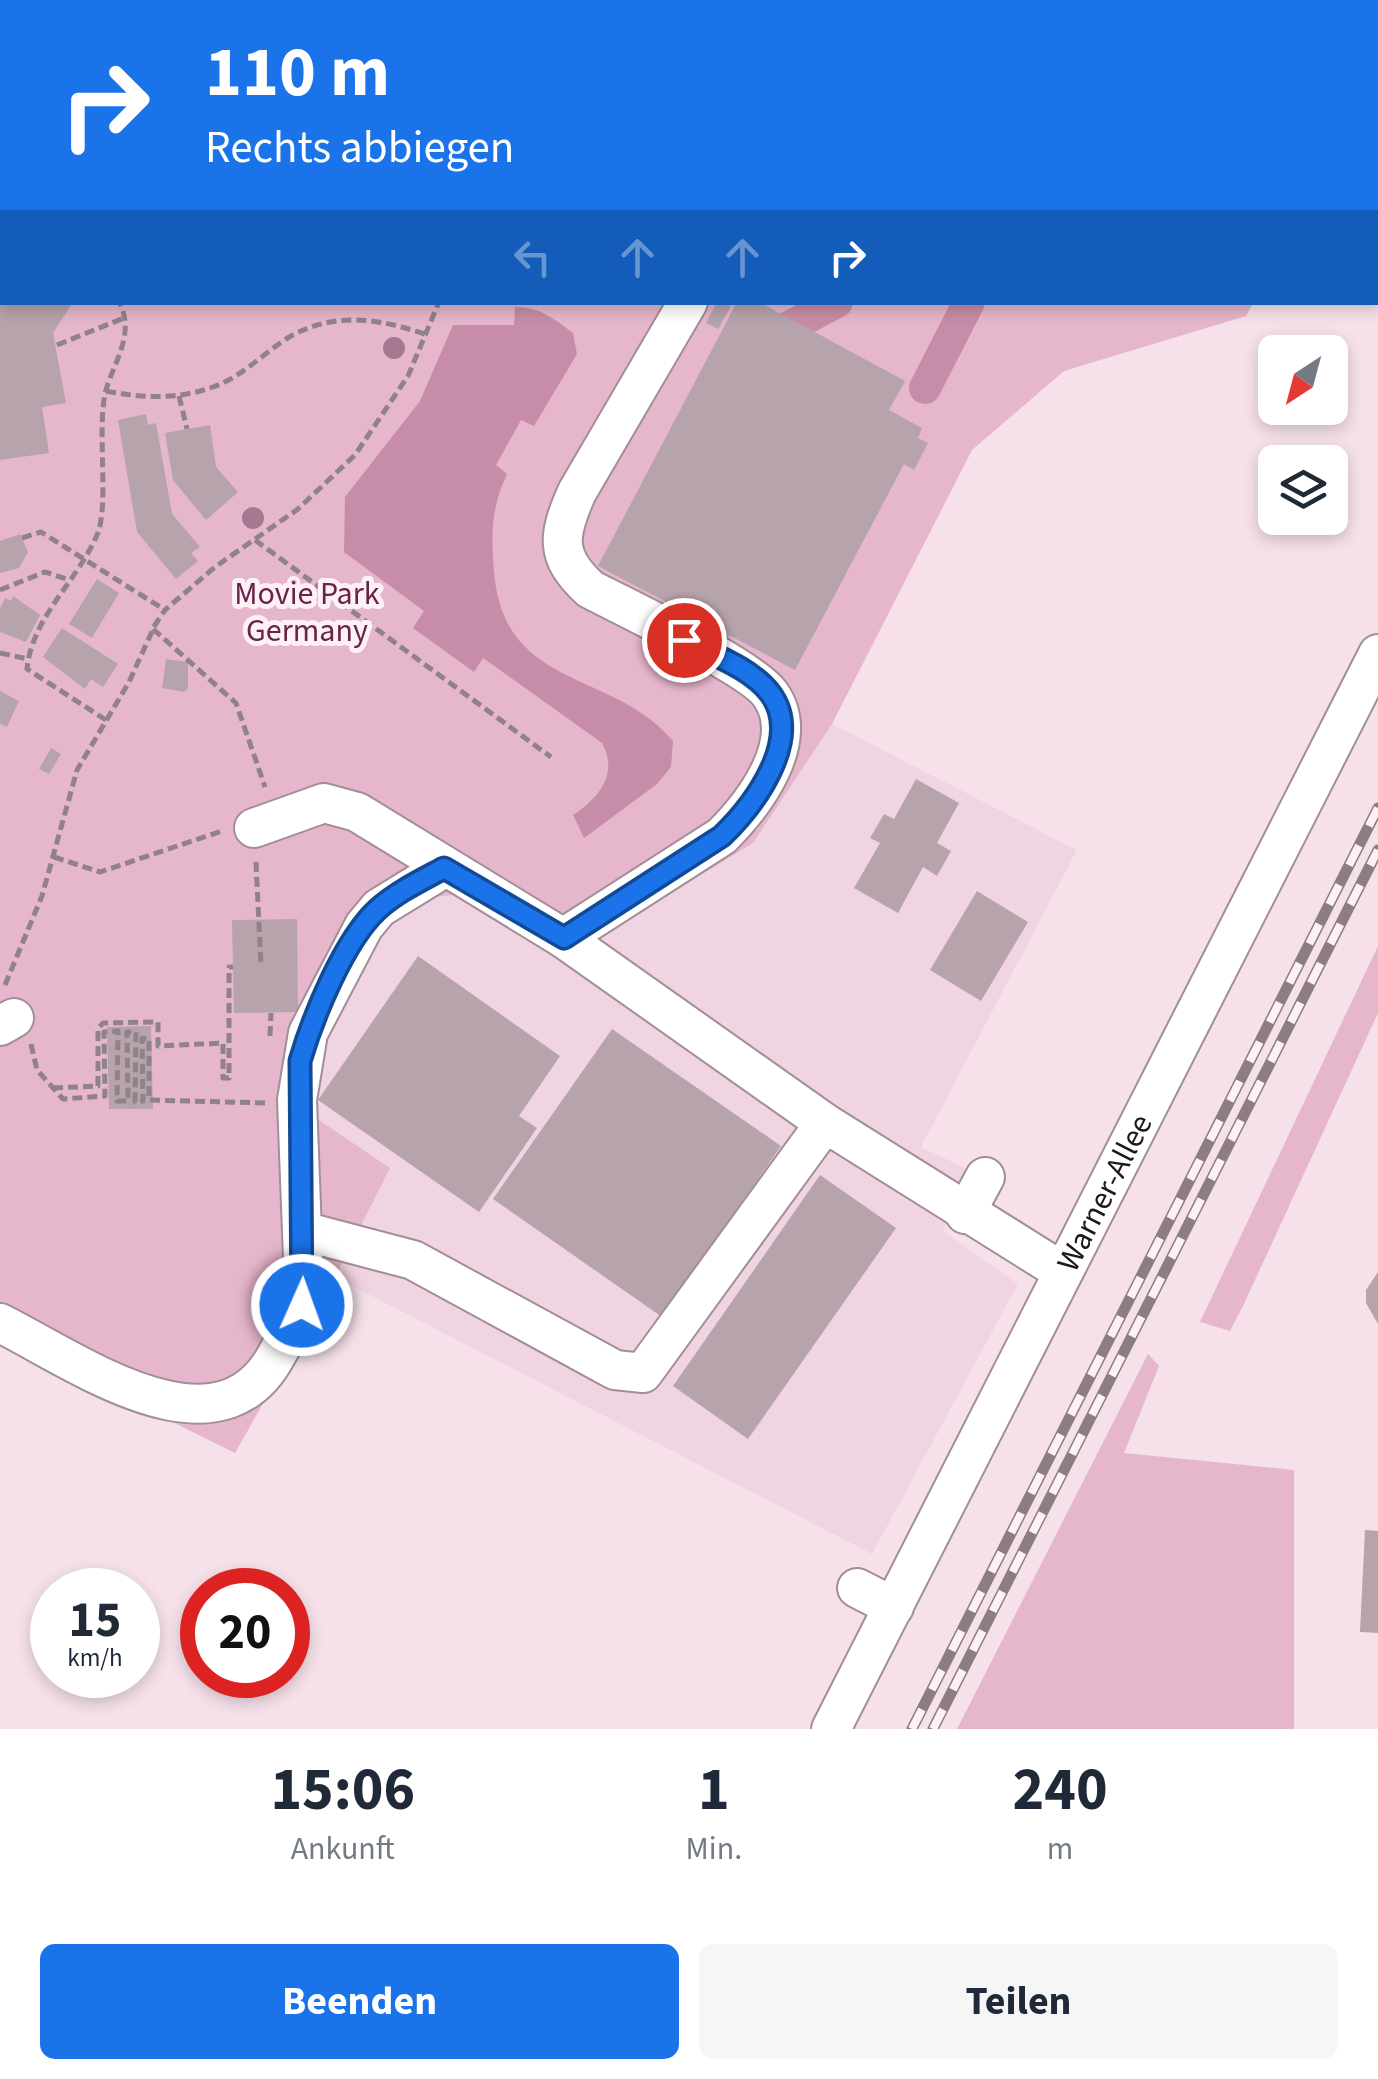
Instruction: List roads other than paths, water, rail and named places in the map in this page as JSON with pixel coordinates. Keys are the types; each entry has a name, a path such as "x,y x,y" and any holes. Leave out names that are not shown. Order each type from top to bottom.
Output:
{"street":[{"path":"564,938 722,836 743,815 778,751 783,723 770,693 746,673 590,589 568,569 561,544 564,520 577,492 686,305"},
{"name":"Warner-Allee","path":"832,1729 1378,654"},
{"path":"254,828 324,803 357,812 564,938 825,1122 965,1214 1063,1272"},
{"path":"0,1323 163,1402 194,1407 224,1401 249,1388 269,1369 302,1305 297,1100 300,1061 308,1033 364,926 379,908 444,868"},
{"path":"303,1232 412,1260 615,1370 643,1373 825,1122"},
{"path":"965,1214 985,1176"},
{"path":"857,1588 894,1607"}],"waterway":[{"path":"785,329 831,305"},
{"path":"925,388 967,305"}],"railway":[{"path":"912,1729 1378,808"},
{"path":"933,1729 1378,850"}],"park label":[{"name":"Movie Park Germany","path":"307,612"}]}
